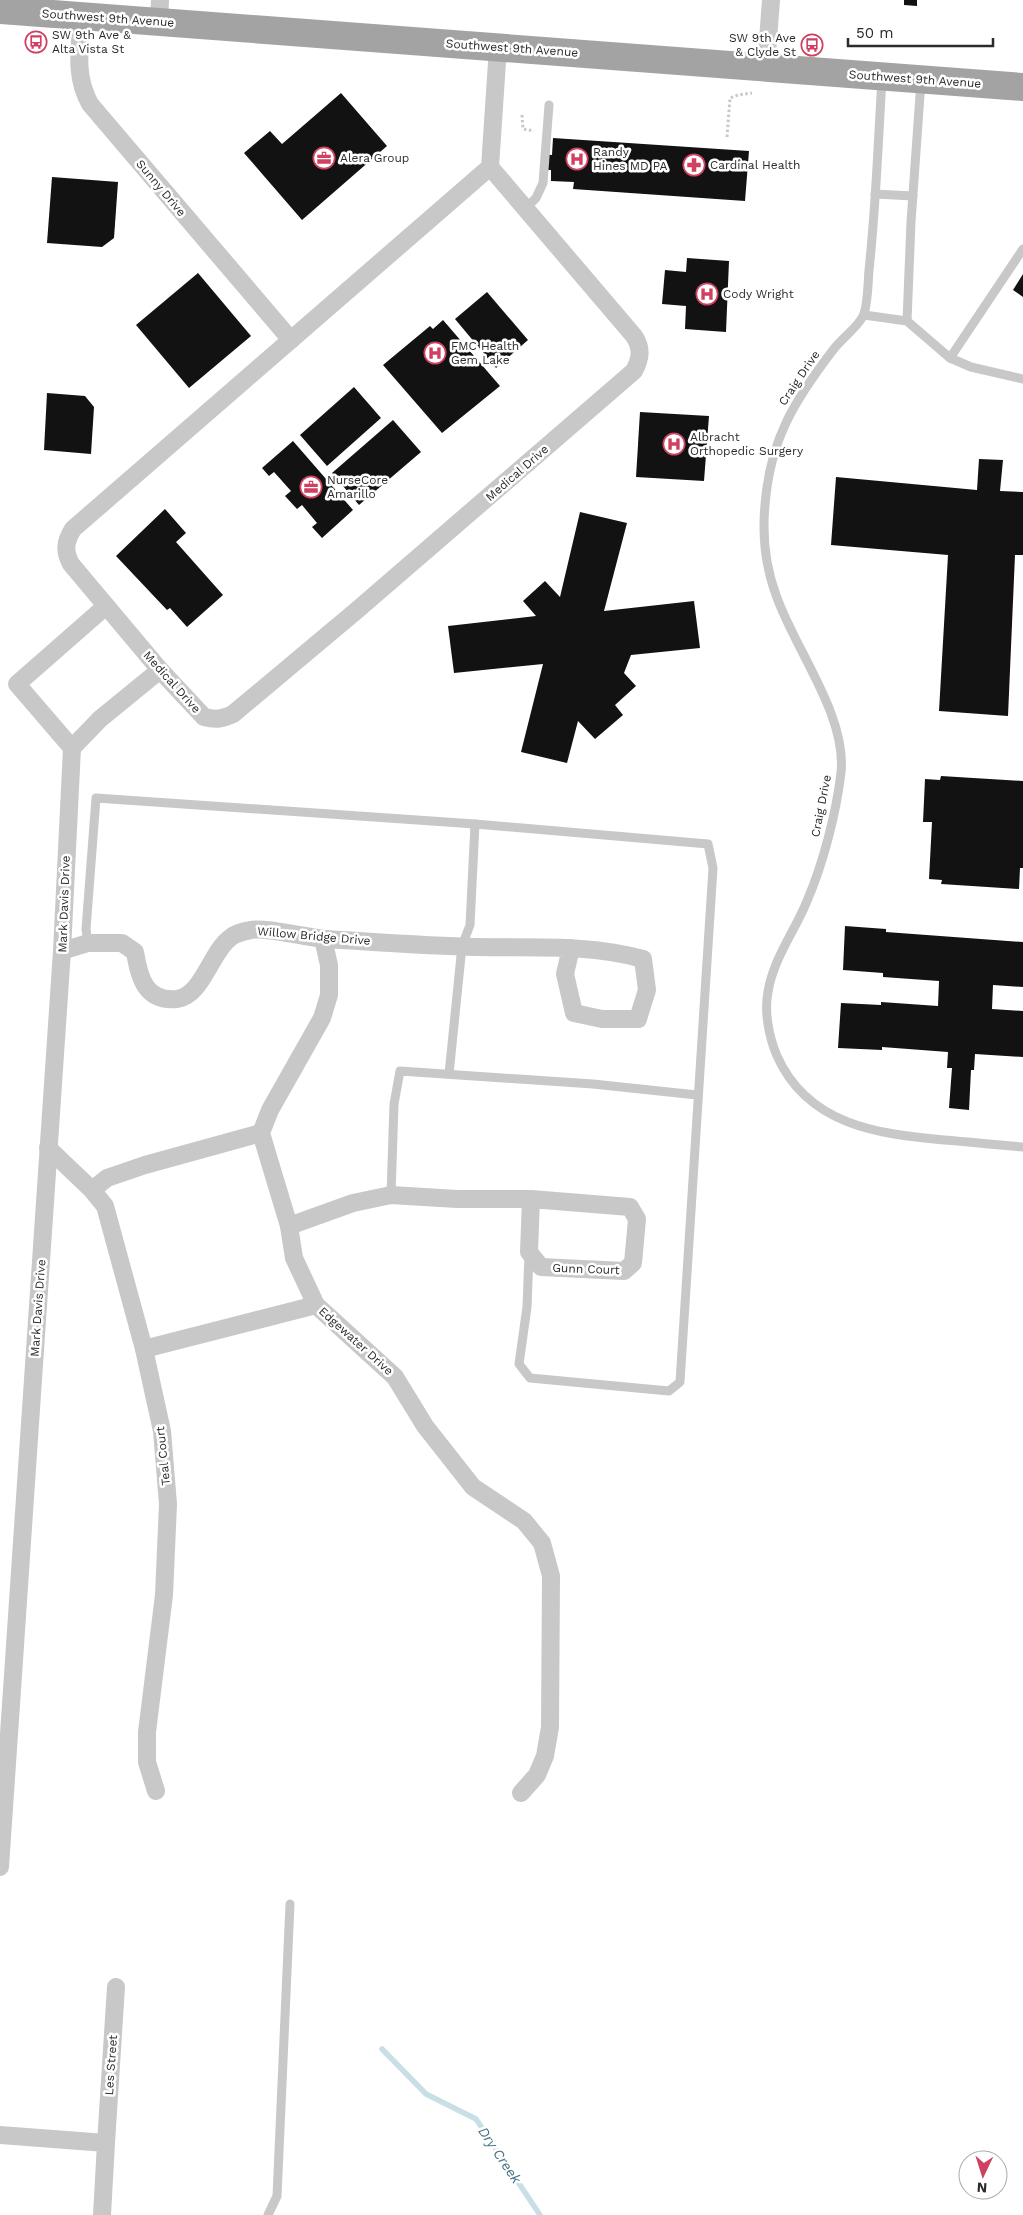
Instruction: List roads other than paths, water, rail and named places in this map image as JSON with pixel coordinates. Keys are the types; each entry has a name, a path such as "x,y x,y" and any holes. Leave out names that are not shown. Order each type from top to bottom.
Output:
{"main road":[{"name":"Southwest 9th Avenue","path":"0,10 82,16 159,10 498,47 1023,87"}],"street":[{"path":"766,67 771,0"},
{"name":"Sunny Drive","path":"82,16 80,77 82,89 90,104 291,340"},
{"path":"490,167 498,47"},
{"name":"Medical Drive","path":"490,167 634,336 640,352 640,362 634,371 356,611 233,714 213,720 204,717 160,670 71,564 67,556 67,539 72,529 291,340 490,167"},
{"path":"106,606 17,684 72,748 100,719 160,670"},
{"name":"Mark Davis Drive","path":"0,1867 62,951 72,748"},
{"name":"Willow Bridge Drive","path":"62,951 88,943 122,943 135,952 138,974 148,991 162,998 178,999 194,991 210,964 230,938 253,929 323,938 462,946 572,948 615,951 643,959 647,990 638,1019 602,1019 574,1013 566,974 572,948"},
{"path":"92,1190 107,1178 145,1165 261,1133 270,1110 322,1018 329,995 330,966 323,938"},
{"name":"Edgewater Drive","path":"261,1133 289,1226 294,1258 316,1305 395,1377 425,1426 473,1487 524,1521 542,1543 551,1576 550,1727 545,1756 537,1775 522,1792"},
{"name":"Teal Court","path":"48,1148 92,1190 105,1206 144,1349 162,1431 168,1504 164,1595 147,1732 147,1762 156,1791"},
{"name":"Gunn Court","path":"289,1226 353,1203 391,1195 457,1199 531,1199 630,1207 637,1219 633,1263 624,1271 541,1267 529,1252"},
{"path":"529,1252 531,1199"},
{"path":"144,1349 316,1305"},
{"name":"Les Street","path":"102,2215 116,1987"},
{"path":"0,2134 106,2142"}],"lane":[{"path":"882,76 875,194 864,315 907,320 950,358 971,367 1023,379"},
{"path":"907,320 913,196 922,80"},
{"path":"525,208 536,198 542,183 548,105"},
{"path":"875,194 913,196"},
{"path":"950,358 1023,249"},
{"name":"Craig Drive","path":"864,315 834,348 792,407 772,455 766,496 764,555 777,598 830,713 840,744 841,772 823,858 807,903 780,955 768,991 767,1017 775,1050 786,1075 809,1101 848,1123 889,1135 1023,1147"},
{"path":"88,943 86,929 96,798 475,824 708,844 713,868 680,1382 669,1391 530,1378 519,1364 527,1307 529,1252"},
{"path":"449,1074 462,946 470,925 475,824"},
{"path":"391,1195 394,1104 400,1071 593,1084 697,1095"},
{"path":"268,2215 277,2196 290,1904"}],"waterway":[{"name":"Dry Creek","path":"382,2049 426,2094 476,2119 540,2215"}],"place":[{"name":"SW 9th Ave & Alta Vista St","path":"36,42"},
{"name":"SW 9th Ave & Clyde St","path":"812,45"},
{"name":"Alera Group","path":"324,158"},
{"name":"Randy Hines MD PA","path":"577,159"},
{"name":"Cardinal Health","path":"694,165"},
{"name":"Cody Wright","path":"707,294"},
{"name":"FMC Health Gem Lake","path":"435,353"},
{"name":"Albracht Orthopedic Surgery","path":"674,444"},
{"name":"NurseCore Amarillo","path":"311,487"}]}
